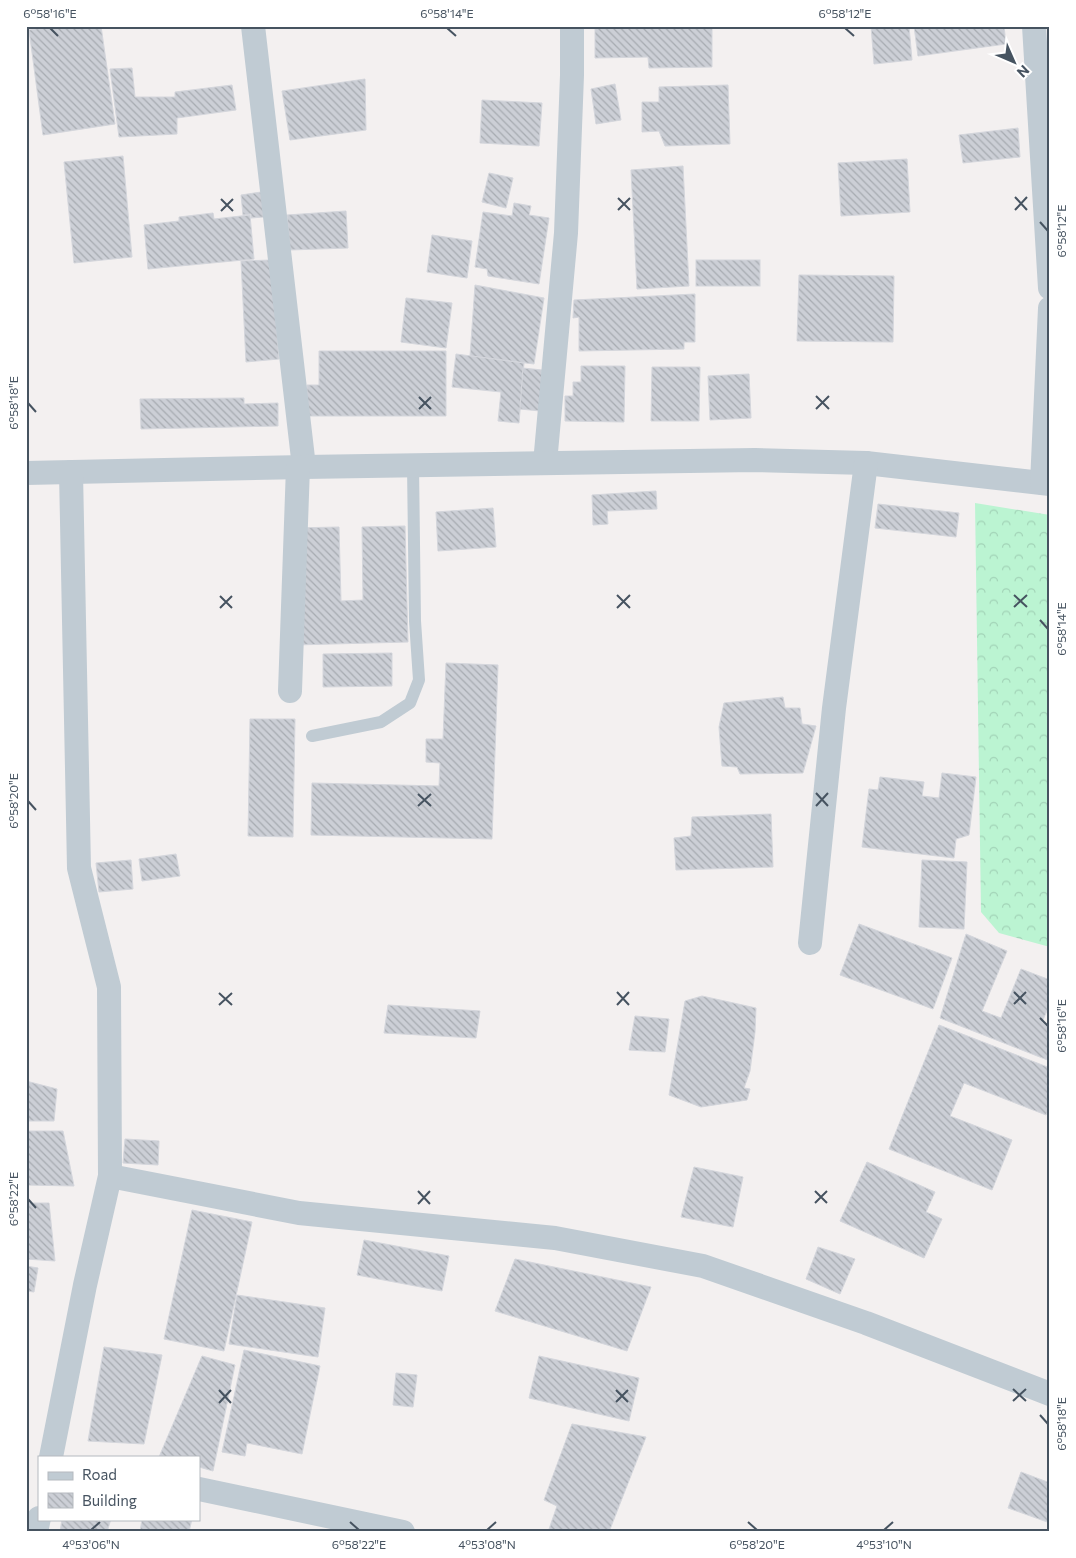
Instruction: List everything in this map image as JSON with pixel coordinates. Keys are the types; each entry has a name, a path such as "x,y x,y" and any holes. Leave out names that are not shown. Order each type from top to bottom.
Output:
{"street":[{"path":"253,26 301,467 290,691"},
{"path":"544,463 566,233 572,26"},
{"path":"1034,26 1050,288"},
{"path":"26,473 756,460 866,463 1046,484 1050,308"},
{"path":"810,943 834,708 866,463"},
{"path":"51,1456 85,1285 110,1176 109,987 79,868 71,472"},
{"path":"110,1176 299,1212 555,1238 703,1266 866,1323 1050,1394"},
{"path":"200,1489 403,1532"}],"lane":[{"path":"312,736 381,722 410,703 420,680 415,621 413,465"}],"green space":[{"path":"975,503 1050,515 1050,947 999,933 981,912"}],"building":[{"path":"56,26 101,26 115,124 43,135 29,30"},
{"path":"595,26 712,26 712,67 649,68 648,57 595,58"},
{"path":"871,26 909,26 912,60 874,64"},
{"path":"914,26 1004,26 1006,44 918,56"},
{"path":"132,68 135,97 175,97 175,92 232,85 236,110 177,118 177,134 119,137 110,69"},
{"path":"365,79 366,130 290,140 282,91"},
{"path":"615,84 621,120 596,124 591,89"},
{"path":"728,85 730,144 665,146 659,131 642,132 642,102 659,102 659,87"},
{"path":"482,100 542,103 539,146 480,143"},
{"path":"1018,128 1020,157 963,163 959,135"},
{"path":"123,156 132,257 74,263 64,162"},
{"path":"907,159 910,212 841,216 838,163"},
{"path":"683,166 689,286 637,289 631,170"},
{"path":"489,173 513,178 506,208 482,202"},
{"path":"261,192 264,217 251,218 251,214 243,215 241,195"},
{"path":"514,203 531,206 529,215 549,218 539,284 488,276 487,269 475,267 483,212 512,216"},
{"path":"346,211 348,248 290,250 287,215"},
{"path":"213,213 214,219 250,215 254,259 148,269 144,225 179,221 179,217"},
{"path":"432,235 472,241 467,278 427,272"},
{"path":"271,260 279,359 246,362 241,261"},
{"path":"696,260 760,260 760,286 696,286"},
{"path":"799,275 894,276 893,342 797,341"},
{"path":"475,285 544,298 534,364 470,356"},
{"path":"695,294 695,342 684,342 684,349 579,351 579,317 573,318 574,300"},
{"path":"406,298 452,303 446,348 401,342"},
{"path":"319,351 446,351 446,416 307,416 307,385 319,385"},
{"path":"456,354 524,363 519,423 498,421 501,392 452,387"},
{"path":"581,366 625,366 624,422 565,421 565,396 573,396 573,382 581,382"},
{"path":"652,367 700,367 699,421 651,421"},
{"path":"523,368 542,370 540,411 520,409"},
{"path":"749,374 751,418 710,420 708,376"},
{"path":"244,398 244,404 278,403 278,426 141,429 140,399"},
{"path":"656,491 657,509 607,511 608,524 593,525 592,495"},
{"path":"878,504 959,513 956,537 875,528"},
{"path":"493,508 496,547 438,551 436,512"},
{"path":"405,526 408,642 294,645 292,528 339,527 341,601 363,600 362,527"},
{"path":"392,653 392,686 323,687 323,654"},
{"path":"446,663 498,665 492,839 311,835 312,783 439,786 440,763 426,762 426,739 443,739"},
{"path":"783,697 785,708 800,708 802,724 816,726 803,773 740,774 737,767 722,766 719,727 724,703"},
{"path":"250,719 295,719 293,837 248,836"},
{"path":"942,773 976,777 969,835 956,839 954,858 862,847 869,789 878,790 880,777 924,782 922,796 939,798"},
{"path":"771,814 773,867 676,870 674,838 691,836 692,817"},
{"path":"176,854 180,876 142,881 139,859"},
{"path":"131,860 133,889 99,892 96,863"},
{"path":"922,860 967,862 964,929 919,927"},
{"path":"859,924 952,958 933,1009 840,975"},
{"path":"966,934 1007,951 982,1011 1001,1018 1021,969 1050,980 1050,1004 1042,1022 1050,1026 1050,1061 940,1018"},
{"path":"702,996 756,1008 750,1071 744,1088 750,1089 747,1100 701,1107 669,1095 685,1001"},
{"path":"388,1005 480,1011 476,1038 384,1033"},
{"path":"635,1016 669,1019 665,1052 629,1050"},
{"path":"939,1025 1050,1068 1050,1107 1046,1115 964,1083 950,1116 1012,1140 992,1190 889,1149"},
{"path":"26,1081 57,1089 54,1121 26,1121"},
{"path":"26,1131 63,1131 74,1186 26,1185"},
{"path":"125,1139 159,1141 158,1165 123,1163"},
{"path":"867,1162 935,1192 926,1212 942,1219 924,1258 840,1221"},
{"path":"694,1167 743,1177 733,1227 681,1217"},
{"path":"26,1203 49,1203 55,1261 26,1259"},
{"path":"192,1210 252,1222 224,1351 164,1339"},
{"path":"364,1240 449,1256 442,1291 357,1275"},
{"path":"818,1247 855,1259 840,1294 806,1279"},
{"path":"515,1259 651,1287 627,1351 495,1311"},
{"path":"26,1266 38,1268 34,1292 26,1291"},
{"path":"237,1295 325,1308 318,1357 229,1344"},
{"path":"104,1347 162,1355 144,1444 88,1441"},
{"path":"244,1350 320,1366 302,1454 247,1443 245,1456 222,1452"},
{"path":"202,1356 235,1365 213,1471 200,1467 200,1456 159,1456"},
{"path":"539,1356 639,1378 629,1421 529,1398"},
{"path":"396,1373 417,1375 413,1407 393,1405"},
{"path":"572,1424 646,1437 609,1532 548,1532 557,1506 544,1500"},
{"path":"1021,1472 1050,1483 1050,1523 1008,1508"},
{"path":"62,1520 111,1520 107,1532 60,1532"},
{"path":"142,1520 192,1520 189,1532 140,1532"}]}
